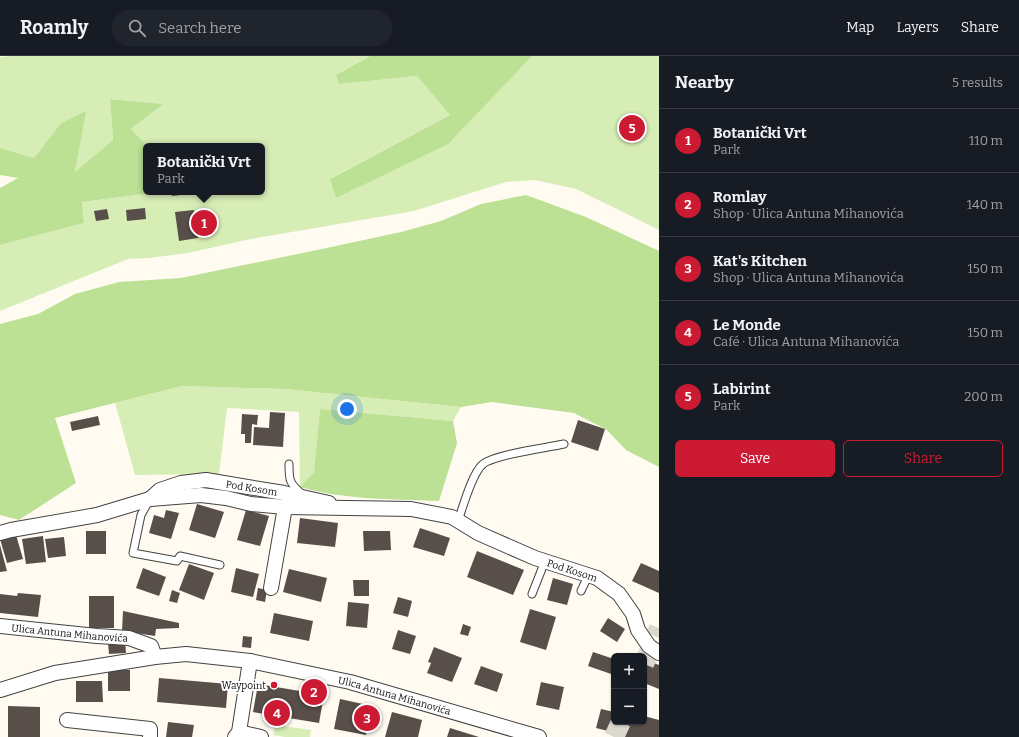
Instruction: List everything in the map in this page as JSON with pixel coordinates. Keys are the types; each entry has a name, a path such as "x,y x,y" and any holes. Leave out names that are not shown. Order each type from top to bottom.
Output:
{"street":[{"name":"Pod Kosom","path":"150,499 160,490 181,483 206,480 245,486 356,509"},
{"name":"Pod Kosom","path":"4,530 97,515 150,499 200,495 226,498 250,504 285,507 411,509 452,517 478,533 545,561 597,578 619,594 633,614 638,630 649,646 659,653"},
{"name":"Pod Kosom","path":"271,588 285,507"},
{"name":"Ulica Antuna Mihanovića","path":"0,626 129,638 151,646 155,657"},
{"name":"Ulica Antuna Mihanovića","path":"0,690 55,673 155,657 186,654 250,661 350,682 538,737"},
{"path":"250,661 237,734 261,737"},
{"path":"67,720 150,729 150,737"}],"lane":[{"path":"458,521 473,478 482,464 496,458 564,444"},
{"path":"289,464 289,479 292,486 307,498"},
{"path":"150,499 141,515 133,553 177,561 180,556 220,565"},
{"path":"532,594 545,561"},
{"path":"581,590 588,576"}],"green space":[{"path":"370,56 336,75 339,84 417,76 450,115 331,178 336,198 510,78 532,56 659,56 659,230 576,189 535,180 506,182 414,211 251,239 188,253 128,259 0,311 0,245 84,223 82,202 143,194 265,195 265,143 145,143 131,129 162,104 110,99 113,140 75,173 85,112 61,123 34,158 0,148 0,57"},
{"path":"370,56 532,56 448,144 336,198 330,179 450,115 417,76 339,84 336,75"},
{"path":"110,99 163,104 131,129 145,143 143,143 143,194 82,202 84,223 0,245 0,188 18,178 0,175 0,148 34,158 61,123 86,111 75,172 113,140"},
{"path":"526,195 586,217 659,251 659,467 626,450 607,430 574,413 492,402 461,407 285,389 182,386 55,418 76,483 19,520 0,515 0,324 38,314 75,294 119,282 181,278 322,249 401,232 441,221 481,204"},
{"path":"182,386 285,389 461,407 453,421 320,409 314,472 300,487 299,412 227,408 219,474 135,475 115,403"},
{"path":"320,409 453,421 457,443 439,501 351,497 300,487 314,472"},
{"path":"275,725 311,730 310,737 285,737 273,735"}],"building":[{"path":"145,208 146,219 127,221 126,210"},
{"path":"107,209 109,219 96,221 94,211"},
{"path":"194,210 198,238 179,241 175,212"},
{"path":"270,412 285,413 283,447 253,445 254,427 269,428"},
{"path":"242,414 258,415 257,425 252,424 251,443 245,443 245,434 241,434"},
{"path":"98,416 100,425 72,431 70,422"},
{"path":"578,420 605,429 598,451 571,442"},
{"path":"197,504 224,512 215,538 189,530"},
{"path":"166,510 179,513 171,539 149,533 154,515 164,518"},
{"path":"246,510 269,516 260,546 237,540"},
{"path":"300,518 338,523 335,547 297,543"},
{"path":"420,528 450,538 444,556 413,547"},
{"path":"86,531 106,531 106,554 86,554"},
{"path":"363,531 390,531 391,550 364,551"},
{"path":"16,535 23,559 7,563 0,539"},
{"path":"43,536 46,562 26,564 22,539"},
{"path":"64,537 66,556 48,558 45,539"},
{"path":"0,545 7,571 0,572"},
{"path":"477,551 524,570 513,595 467,577"},
{"path":"641,563 659,571 659,593 632,581"},
{"path":"189,564 214,573 204,600 179,590"},
{"path":"143,568 166,577 159,596 136,588"},
{"path":"236,568 259,574 253,597 231,592"},
{"path":"289,569 327,578 321,602 283,592"},
{"path":"553,578 573,584 567,605 547,600"},
{"path":"353,580 369,580 369,596 354,596"},
{"path":"258,588 267,590 265,602 256,600"},
{"path":"172,590 180,593 177,603 169,601"},
{"path":"18,593 41,595 38,617 0,613 0,594 17,596"},
{"path":"89,596 114,596 114,628 89,628"},
{"path":"398,597 412,601 408,617 393,613"},
{"path":"348,602 369,604 367,628 346,626"},
{"path":"530,609 556,617 546,650 520,642"},
{"path":"123,611 179,623 179,628 156,629 155,636 122,631"},
{"path":"274,613 313,621 309,641 270,633"},
{"path":"608,618 625,629 617,642 600,631"},
{"path":"463,624 471,627 468,636 460,634"},
{"path":"398,630 416,636 410,654 392,649"},
{"path":"243,636 252,637 251,648 242,647"},
{"path":"125,641 126,653 109,654 108,643"},
{"path":"434,647 462,658 452,682 427,673 431,663 428,662"},
{"path":"593,652 611,658 611,674 588,666"},
{"path":"647,660 659,665 659,689 647,684"},
{"path":"481,666 503,674 497,692 474,684"},
{"path":"108,670 130,670 130,691 108,691"},
{"path":"159,678 228,684 226,708 157,702"},
{"path":"76,681 102,681 103,702 76,702"},
{"path":"541,682 564,687 559,710 536,705"},
{"path":"258,684 324,695 319,723 253,712"},
{"path":"340,699 372,706 366,735 334,729"},
{"path":"8,706 40,707 40,737 8,737"},
{"path":"601,709 611,711 611,725 614,725 612,732 596,728"},
{"path":"392,712 422,720 418,737 385,737"},
{"path":"647,717 659,720 659,737 622,737 625,725 647,725"},
{"path":"168,722 194,725 192,737 166,737"},
{"path":"450,728 479,737 447,737"}],"tunnel":[{"path":"647,657 659,628"},
{"path":"614,737 620,725"}],"place":[{"name":"Labirint","path":"632,128"},
{"name":"Botanički Vrt","path":"204,223"},
{"name":"Waypoint","path":"274,685"},
{"name":"Romlay","path":"314,692"},
{"name":"Le Monde","path":"277,713"},
{"name":"Kat's Kitchen","path":"367,718"}]}
